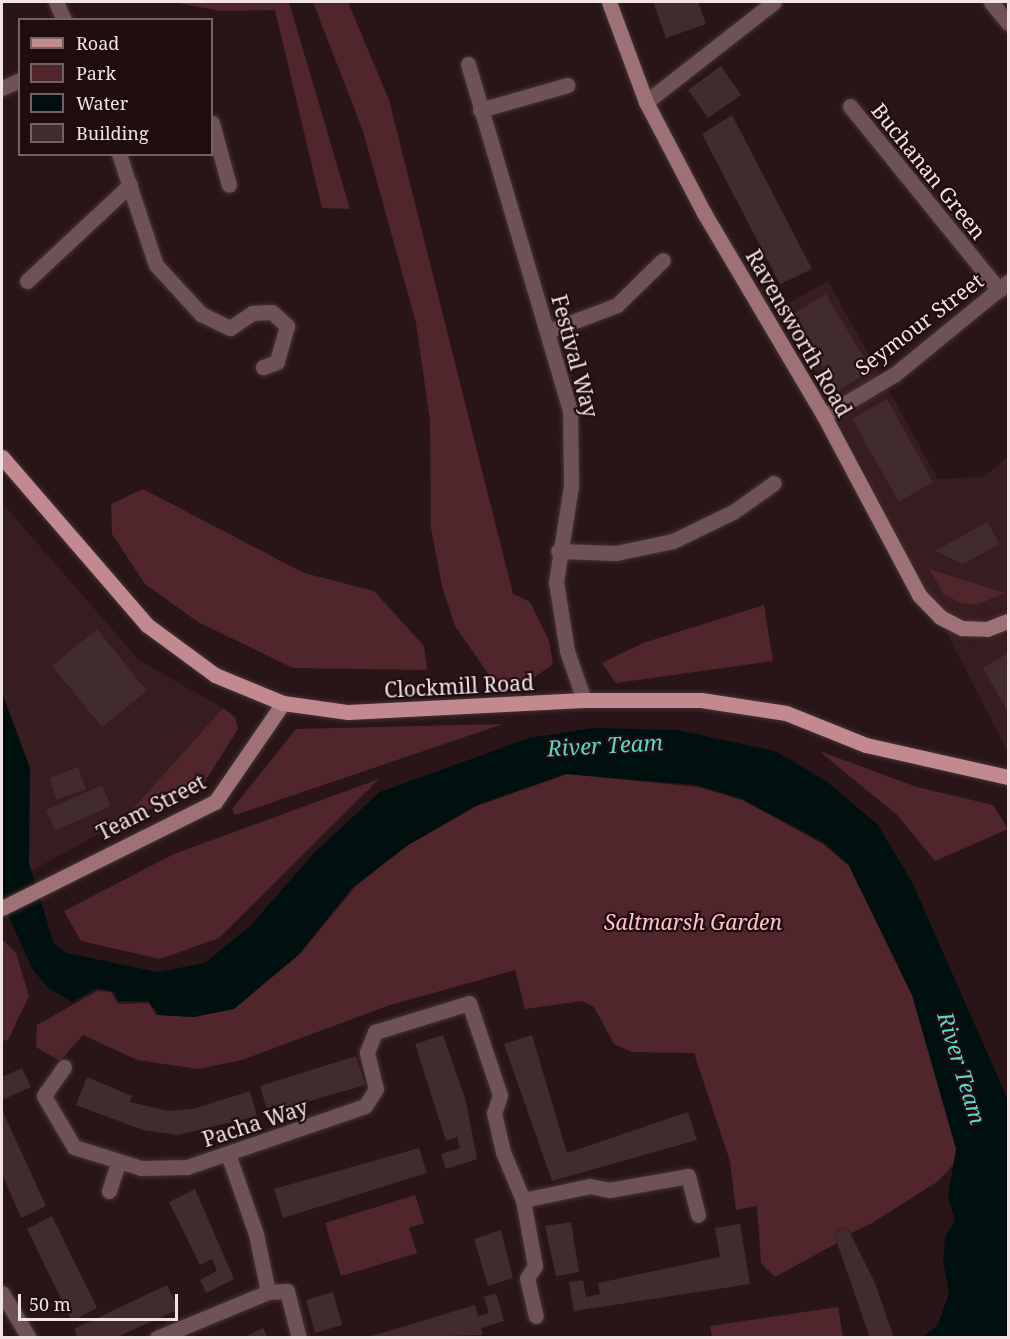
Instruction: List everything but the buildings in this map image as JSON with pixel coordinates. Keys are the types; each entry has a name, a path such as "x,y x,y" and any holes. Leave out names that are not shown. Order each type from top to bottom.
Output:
{"main road":[{"name":"Clockmill Road","path":"2,457 147,625 215,675 283,703 393,712 584,700 701,700 786,713 866,745 1008,777"}],"street":[{"path":"56,2 63,18"},
{"name":"Ravensworth Road","path":"609,2 646,102 704,213 824,416 929,608 962,628 1005,622"},
{"path":"646,102 774,2"},
{"path":"991,2 1008,23"},
{"name":"Festival Way","path":"468,64 548,331 574,438 558,551 559,617 584,700"},
{"path":"2,88 18,81"},
{"path":"480,110 568,85"},
{"name":"Buchanan Green","path":"850,106 1004,286"},
{"path":"213,127 229,185"},
{"path":"120,156 156,265 201,314 230,328 252,313 272,312 287,326 278,362 263,367"},
{"path":"27,280 130,184"},
{"path":"548,331 617,305 663,260"},
{"name":"Seymour Street","path":"824,416 895,374 1004,286"},
{"path":"558,551 616,553 673,541 733,512 774,483"},
{"name":"Team Street","path":"2,908 215,802 283,703"},
{"name":"Pacha Way","path":"64,1067 44,1096 65,1139 118,1163 171,1169 228,1154 365,1106 376,1089 367,1052 375,1032 469,1003 500,1095 494,1113 503,1152 523,1200"},
{"path":"228,1154 256,1234 268,1292"},
{"path":"109,1191 118,1163"},
{"path":"536,1316 527,1278 535,1266 523,1200 590,1186 609,1190 688,1176 698,1215"},
{"path":"157,1338 268,1292 287,1291 299,1338"},
{"path":"2,1293 29,1338"}],"shaded area":[{"path":"828,281 938,479 984,477 1008,457 1008,753 781,307"},
{"path":"2,503 140,661 223,708 121,822 2,887"}],"green space":[{"path":"172,2 289,2 350,209 322,208 275,10 220,11"},
{"path":"313,2 348,2 389,100 513,594 530,602 549,640 553,664 525,684 492,679 455,626 442,586 431,528 430,421 416,323 363,131"},
{"path":"143,489 304,573 374,591 424,646 427,670 293,668 198,622 145,584 112,534 111,504"},
{"path":"929,569 1005,593 976,605 960,603 944,594"},
{"path":"764,605 773,661 616,683 602,663 643,643"},
{"path":"223,708 235,717 238,729 202,786 121,822"},
{"path":"503,724 235,815 232,809 296,729"},
{"path":"819,751 917,787 993,805 1008,829 935,861 897,815"},
{"name":"Saltmarsh Garden","path":"567,774 698,787 742,800 823,844 850,867 913,997 932,1053 957,1149 953,1165 937,1182 872,1223 851,1233 847,1227 840,1230 834,1234 837,1243 775,1277 761,1263 757,1206 736,1210 730,1161 694,1053 632,1052 614,1044 594,1007 582,1001 525,1009 515,970 390,1005 242,1060 198,1069 137,1060 83,1035 60,1061 36,1047 37,1025 97,991 111,992 118,1004 149,1003 156,1015 194,1017 235,1008 300,954 355,887 405,847 477,806"},
{"path":"379,779 219,938 160,959 81,941 64,911 174,854"},
{"path":"2,939 16,953 29,996 8,1040 2,1041"},
{"path":"415,1195 424,1223 409,1228 417,1253 341,1276 325,1223"},
{"path":"838,1307 843,1337 712,1337 710,1326"}],"water":[{"name":"River Team","path":"2,693 30,768 29,863 54,944 67,953 157,972 205,963 250,926 314,853 380,792 529,738 594,728 677,730 775,751 826,781 878,825 912,882 1008,1100 1008,1337 922,1337 938,1325 949,1293 943,1261 945,1237 955,1221 948,1198 956,1149 912,995 848,864 823,842 742,799 696,785 566,774 477,805 408,845 352,888 299,954 234,1009 194,1017 159,1015 148,1001 118,1001 114,992 97,988 72,1002 48,988 33,970 2,902"}]}
